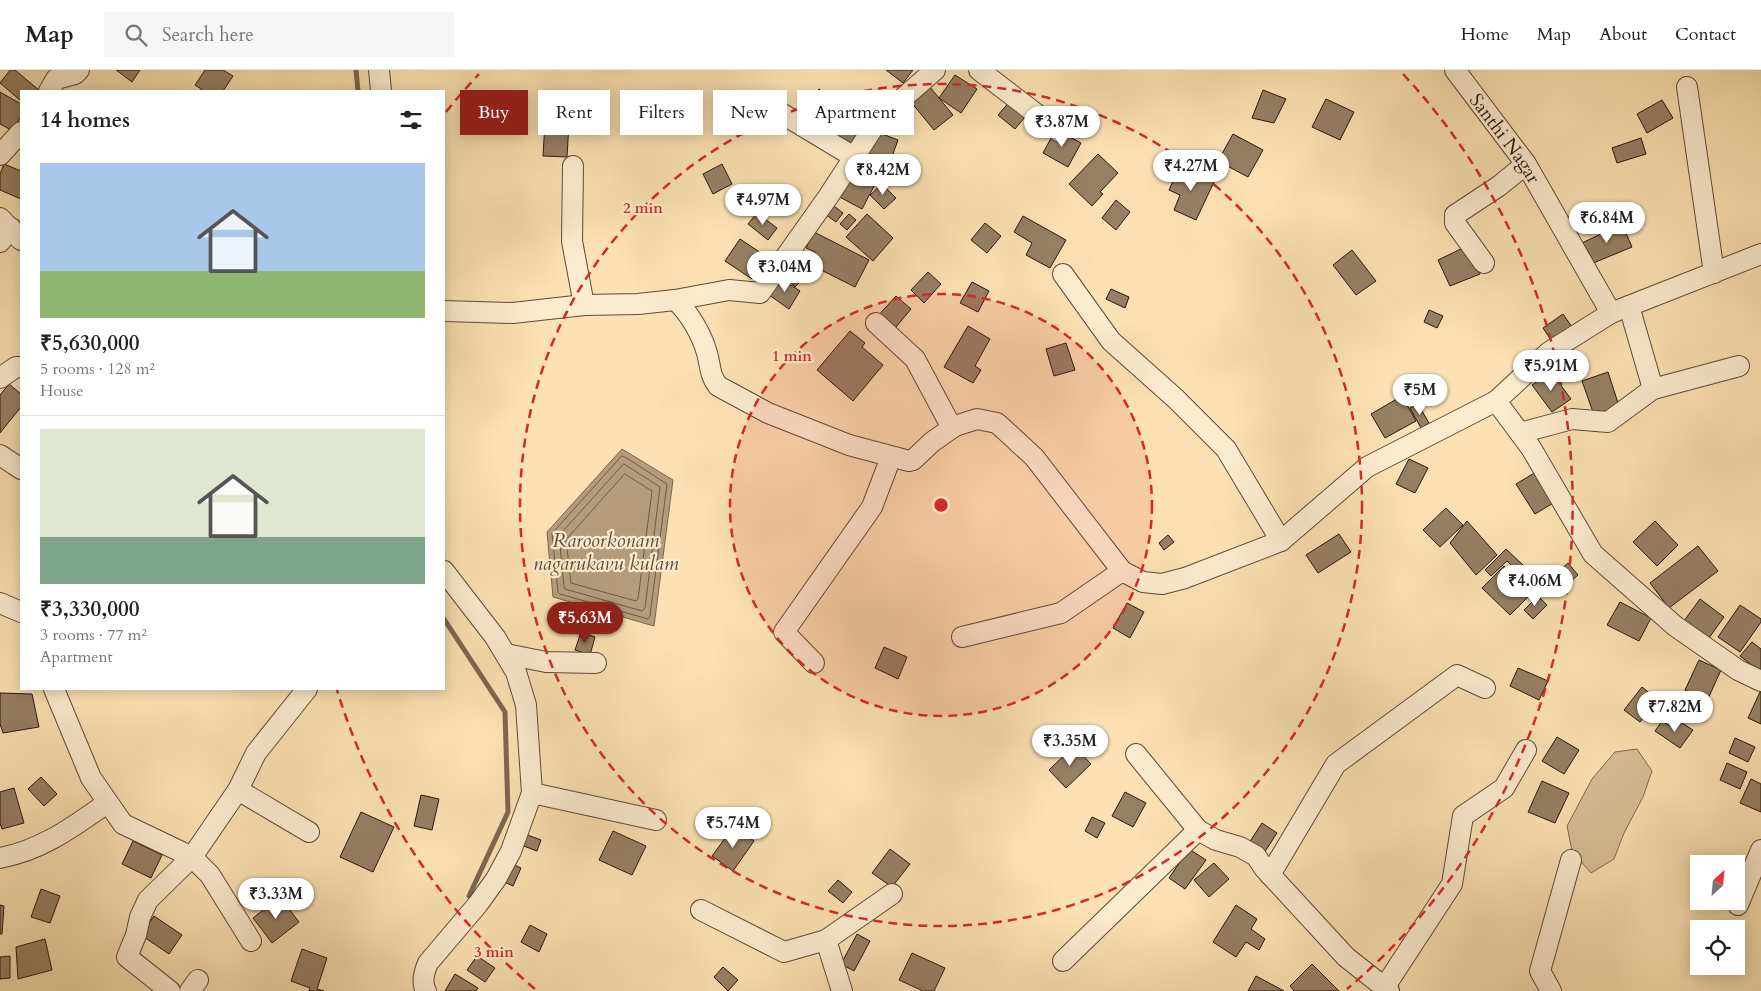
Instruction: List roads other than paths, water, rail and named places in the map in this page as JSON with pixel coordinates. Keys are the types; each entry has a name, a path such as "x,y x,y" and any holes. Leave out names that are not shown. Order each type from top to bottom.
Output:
{"street":[{"path":"50,90 56,79 75,74 79,70"},
{"path":"379,70 381,90"},
{"path":"445,311 513,313 584,305 638,304 675,300 729,290 760,293 828,197 879,118 935,70"},
{"path":"979,70 1060,132"},
{"name":"Santhi Nagar","path":"1455,70 1526,164 1611,313"},
{"path":"1688,86 1714,273"},
{"path":"787,117 854,157"},
{"path":"0,155 20,133"},
{"path":"1484,262 1455,223 1454,215 1499,186 1526,164"},
{"path":"572,166 572,241 584,305"},
{"path":"675,300 691,318 707,353 713,379 718,386 768,413 849,445 903,460 913,460 932,442 952,428 977,419 997,424 1034,457 1122,571 1143,582 1162,584 1185,578 1281,541 1367,467 1496,401 1549,352 1611,313 1761,254"},
{"path":"1063,274 1111,341 1176,399 1226,449 1281,541"},
{"path":"1629,306 1653,389"},
{"path":"876,323 916,359 952,428"},
{"path":"1520,433 1572,419 1608,422 1653,389 1739,366"},
{"path":"1496,401 1531,448 1593,554 1675,626 1738,670 1761,681"},
{"path":"0,455 20,469"},
{"path":"814,663 784,632 872,506 891,457"},
{"path":"962,637 1061,613 1122,571"},
{"path":"423,989 424,973 428,963 478,904 496,879 511,851 532,793 526,705 516,672 506,654 445,572"},
{"path":"0,603 20,612"},
{"path":"506,654 546,662 596,664"},
{"path":"1270,875 1336,764 1456,675 1484,688"},
{"path":"54,690 91,778 123,824 192,857 210,875 251,941"},
{"path":"170,991 127,957 140,917 148,900 192,857 238,790 256,752 306,690"},
{"path":"1136,754 1198,830 1216,840 1240,847 1256,856 1270,875 1346,957 1387,989 1452,884 1463,816 1504,788 1526,750"},
{"path":"238,790 309,832"},
{"path":"532,793 656,820"},
{"path":"0,858 13,856 57,838 107,803"},
{"path":"1063,961 1198,830"},
{"path":"1745,888 1760,851"},
{"path":"1551,991 1540,971 1570,860"},
{"path":"701,910 784,952 826,940 892,894"},
{"path":"826,940 842,991"}],"water":[{"name":"Raroorkonam nagarukavu kulam","path":"622,449 673,480 654,626 553,597 547,532"}],"waterway":[{"path":"356,70 358,90"},
{"path":"445,621 505,712 508,812 469,896"}]}
